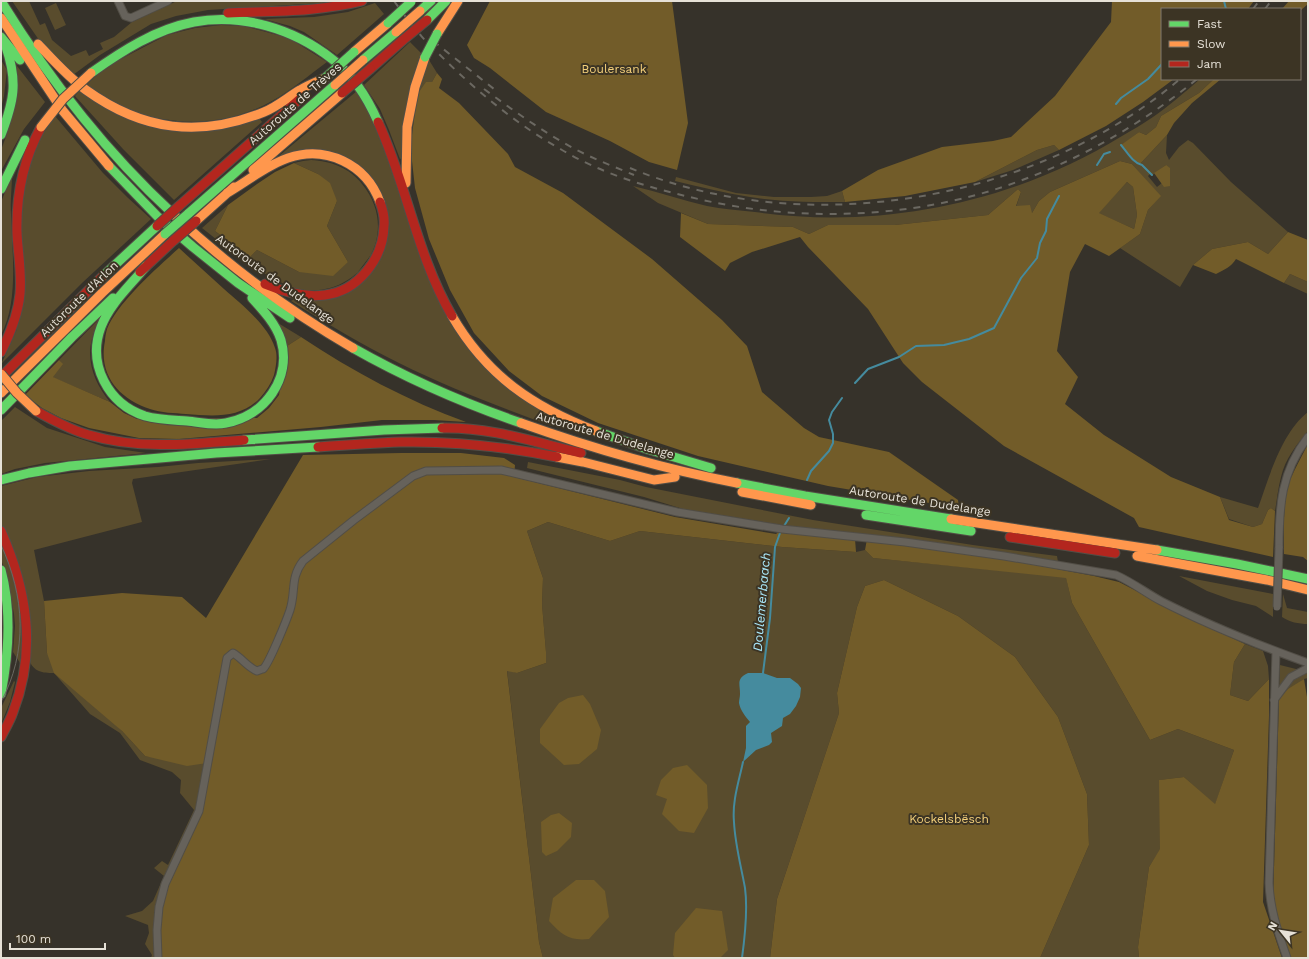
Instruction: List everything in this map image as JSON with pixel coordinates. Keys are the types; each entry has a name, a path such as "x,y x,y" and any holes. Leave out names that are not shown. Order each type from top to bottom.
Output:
{"main road":[{"path":"1,189 14,160 60,94 112,50 131,39 158,26 191,16 226,13 318,10 345,6 362,1"},
{"name":"Autoroute de Trèves","path":"175,225 431,1"},
{"path":"1,410 72,337 173,241 227,192 427,20 446,1"},
{"path":"404,193 407,176 407,127 415,86 437,34 458,1"},
{"path":"2,2 50,58 84,90 120,113 158,125 190,129 235,123 265,112 287,100 306,86 325,78"},
{"name":"Autoroute de Dudelange","path":"2,2 35,53 72,105 146,188 198,238 246,276 321,329 386,366 462,401 559,437 602,450 700,474 874,507 1172,553 1308,579"},
{"name":"Autoroute de Trèves","path":"167,217 412,2"},
{"name":"Autoroute de Dudelange","path":"1,18 63,111 98,154 158,217 238,283 322,339 376,369 430,396 529,434 599,457 675,478 770,498 904,521 1171,562 1268,580 1308,590"},
{"path":"89,71 115,55 161,31 183,24 207,20 234,20 256,23 282,30 301,38 324,52 342,68 362,92 381,124 397,167 420,245 430,270 456,323 471,345 488,365 506,382 535,403 576,423 653,451 745,476 763,487"},
{"path":"3,40 63,111"},
{"path":"1,135 8,117 13,97 14,77 9,54 3,40"},
{"path":"1,352 12,328 20,295 17,224 19,181 24,162 39,125"},
{"path":"227,192 262,171 290,157 310,153 323,154 334,156 352,165 376,191 381,202 384,215 385,230 381,248 373,264 362,277 349,287 336,293 309,296 280,290 246,276"},
{"name":"Autoroute d'Arlon","path":"1,377 92,286 167,217"},
{"name":"Autoroute d'Arlon","path":"1,393 102,293 175,225"},
{"path":"146,266 108,314 98,338 96,351 98,370 104,384 115,398 130,409 146,416 204,423 227,423 252,414 273,394 283,367 281,341 274,326 261,308 238,283"},
{"path":"1,374 17,393 36,411 50,420 85,434 103,439 138,444 173,446 421,428 467,428 509,434 568,451 599,457"},
{"path":"1,480 29,473 70,466 216,453 401,442 462,444 526,452 583,462 654,480 675,478"},
{"path":"1,531 14,561 23,593 26,640 24,670 18,696 11,717 1,737"},
{"path":"1,570 6,596 8,624 1,694"}],"street":[{"path":"118,1 126,16 131,18 168,1"},
{"path":"1277,607 1280,508 1283,486 1292,461 1308,437"},
{"path":"158,958 156,930 158,906 165,884 199,811 227,658 232,653 239,656 251,668 257,671 263,669 271,656 290,610 294,578 297,569 303,561 354,520 413,476 426,471 501,470 677,512 782,529 883,540 1004,556 1116,575 1160,600 1262,646 1308,663"},
{"path":"1276,651 1269,901 1287,958"},
{"path":"1274,700 1291,677 1308,668"}],"shaded area":[{"path":"12,1 29,1 40,25 45,23 52,40 71,56 86,50 89,56 103,49 100,43 114,37 132,22 177,1 330,1 322,3 208,10 176,16 151,24 100,55 73,75 39,40"},
{"path":"56,3 66,25 55,30 45,8"},
{"path":"375,3 384,14 337,55 304,32 290,26 264,19 314,17 348,12"},
{"path":"221,25 244,26 289,38 327,62 272,101 238,115 203,121 167,120 131,111 85,86 99,73 119,60 167,35 195,28"},
{"path":"410,42 423,55 402,158 400,159 380,109 364,85"},
{"path":"1,60 7,70 1,108"},
{"path":"429,60 437,73 432,82 417,95"},
{"path":"17,66 45,102 24,129 1,171 1,150 7,134"},
{"path":"1199,80 1213,80 1199,93 1161,116 1156,127 1146,135 1139,132 1121,146 1140,164 1167,135 1166,153 1169,160 1179,147 1188,140 1193,143 1231,182 1288,232 1268,254 1248,242 1212,249 1193,265 1180,287 1120,248 1140,234 1148,210 1160,196 1132,164 1120,161 1050,192 1039,201 1032,213 1016,207 1021,192 1018,189 988,215 895,225 828,225 809,234 793,227 708,224 658,203 633,186 713,207 802,217 850,217 898,214 945,206 991,194 1036,179 1080,159 1122,136 1149,120 1171,104","holes":["1166,165 1162,183 1157,187 1148,176 1150,174 1151,176"]},
{"path":"79,91 159,128 259,118 262,122 174,200 123,149 75,96"},
{"path":"357,91 369,111 465,344 555,419 552,426 475,397 418,372 385,356 331,326 291,301 294,299 339,297 389,231 354,161 280,155"},
{"path":"55,116 103,173 151,219 82,283 1,364 17,329 24,181 38,141"},
{"path":"1054,145 1059,150 1013,170 975,182 1037,150"},
{"path":"311,160 340,166 357,178 374,204 378,224 376,244 367,261 354,276 337,286 316,290 293,288 267,275 238,256 202,228 228,205 215,231 250,257 257,250 299,272 348,262 327,226 337,201 318,174 294,163"},
{"path":"12,175 12,292 7,321 1,335 1,202"},
{"path":"676,177 736,193 774,197 827,196 842,191 845,202 809,202 762,199 722,192 675,181"},
{"path":"1127,182 1133,187 1137,215 1134,229 1098,213"},
{"path":"1290,274 1308,282 1308,294 1284,283"},
{"path":"100,318 92,339 90,356 96,380 110,402 52,377 62,364 59,360"},
{"path":"278,323 301,337 287,346"},
{"path":"15,407 47,428 105,447 146,453 45,463 15,469 1,474 1,421"},
{"path":"1308,412 1308,431 1285,464 1280,481 1275,511 1271,508 1268,510 1262,524 1253,527 1229,519 1220,497 1258,508 1283,444 1290,432"},
{"path":"271,459 133,479 132,483 142,522 34,550 44,601 47,653 145,756 208,763 158,958 151,958 152,955 145,944 149,933 148,925 125,916 142,911 153,901 164,876 154,868 162,861 168,865 194,810 180,793 181,780 172,772 140,760 120,733 90,714 54,673 39,671 31,664 29,660 7,536 1,525 1,486 37,477 89,471"},
{"path":"528,462 813,520 973,545 1057,556 1058,562 788,526 683,509 644,497 527,468"},
{"path":"548,522 610,541 640,531 782,547 856,552 865,550 873,558 1066,577 1072,603 1150,740 1178,729 1234,750 1215,805 1184,777 1160,780 1160,850 1149,867 1138,947 1139,958 1040,958 1089,845 1087,794 1058,717 1015,657 958,616 884,580 865,586 857,607 837,693 839,713 777,899 770,958 543,958 539,942 507,670 517,673 546,663 542,604 543,578 527,531"},
{"path":"1,539 9,556 23,623 20,663 13,652 15,626 14,614 7,578 1,559"},
{"path":"1179,576 1273,594 1273,617 1256,606 1232,600 1207,591"},
{"path":"1283,594 1287,608 1308,612 1308,624 1301,624 1282,617"},
{"path":"1245,644 1263,651 1268,666 1269,679 1248,701 1230,695 1234,662"},
{"path":"1280,665 1308,672 1308,678 1304,679 1279,699"},
{"path":"14,681 10,702 1,724 1,708"}],"green space":[{"name":"Boulersank","path":"490,1 672,1 688,123 677,170 649,162 610,141 546,112 490,68 474,58 467,45"},
{"path":"1112,1 1254,1 1249,8 1161,8 1161,80 1173,80 1143,102 1106,126 1059,150 1054,145 1037,150 975,182 905,196 845,202 842,191 878,170 942,147 993,141 1011,137 1055,96 1111,22"},
{"path":"1289,1 1308,1 1308,4 1301,10 1301,8 1283,8"},
{"path":"437,73 442,79 439,88 459,103 508,154 515,167 563,193 652,259 722,320 747,346 762,392 804,428 819,437 889,452 958,500 959,508 828,486 698,456 598,423 542,396 509,371 474,333 450,290 429,239 415,188 411,152 417,95 426,82 432,82"},
{"path":"1213,80 1220,80 1192,103 1174,123 1167,135 1140,164 1132,158 1121,145 1139,132 1146,135 1156,127 1161,116 1199,93"},
{"path":"1120,161 1132,164 1161,196 1148,210 1140,234 1109,256 1085,244 1070,272 1057,351 1078,377 1065,404 1104,435 1171,477 1220,497 1229,520 1253,527 1262,524 1268,510 1271,508 1275,511 1273,557 1139,527 1134,518 1004,446 922,382 903,363 868,309 800,237 752,252 730,263 725,271 680,237 681,213 708,224 793,227 809,234 828,225 895,225 988,215 1018,189 1021,192 1016,206 1030,205 1032,213 1039,201 1050,192","holes":["1127,182 1133,187 1137,215 1134,229 1099,213"]},
{"path":"294,163 318,174 330,183 337,201 327,226 348,262 333,276 299,272 257,250 250,257 215,231 228,205 275,172"},
{"path":"1166,165 1170,168 1170,186 1164,187 1154,173"},
{"path":"1288,232 1308,240 1308,282 1290,274 1284,283 1236,259 1225,270 1216,274 1193,265 1212,249 1248,242 1268,254"},
{"path":"179,248 246,308 266,331 275,348 276,361 274,375 271,381 260,398 244,410 226,415 206,415 154,410 139,405 129,399 113,384 108,375 104,353 105,336 112,319 139,286"},
{"path":"301,337 340,362 402,395 466,422 434,420 382,420 321,427 179,439 139,438 89,428 61,418 42,408 25,395 59,360 63,364 53,377 110,402 124,413 137,419 257,418 269,408 279,395 287,346"},
{"path":"1308,444 1308,561 1303,557 1284,554 1284,526 1287,489 1296,466"},
{"path":"461,453 504,458 515,465 514,477 675,517 776,534 780,531 855,539 856,552 782,547 640,531 610,541 548,522 527,531 543,578 542,604 546,663 517,673 507,671 539,942 543,958 158,958 159,907 199,811 207,763 187,766 145,756 122,731 54,673 47,653 44,601 122,593 182,597 206,618 303,455"},
{"path":"867,539 1004,559 1119,582 1201,624 1245,644 1234,662 1230,695 1248,701 1269,679 1263,902 1282,958 1139,958 1138,947 1149,867 1160,849 1159,780 1184,777 1215,804 1234,750 1178,729 1150,740 1072,603 1066,578 873,558 865,550"},
{"name":"Kockelsbësch","path":"884,580 958,616 1015,657 1058,717 1087,794 1089,845 1040,958 770,958 777,899 839,713 837,693 857,607 865,586"},
{"path":"1304,679 1308,703 1308,958 1291,958 1280,929 1273,901 1279,699 1288,689"},
{"path":"583,695 590,704 601,730 597,749 579,764 564,765 540,743 540,729 559,703 568,698"},
{"path":"687,765 707,785 708,808 694,833 679,831 662,814 667,799 656,795 661,780 673,768"},
{"path":"559,813 572,823 571,837 557,851 546,856 542,852 541,822 551,815"},
{"path":"576,880 594,880 605,891 609,917 589,939 576,939 566,936 549,921 553,898"},
{"path":"696,908 722,911 728,950 720,958 675,958 673,955 675,933"}],"water":[{"path":"748,673 763,673 777,678 790,678 801,688 800,697 796,706 790,714 783,718 782,726 771,733 772,742 769,745 756,750 743,762 746,748 746,726 750,722 743,713 739,703 740,679"}],"waterway":[{"name":"Doulemerbaach","path":"1224,1 1226,8"},
{"name":"Doulemerbaach","path":"1116,104 1121,98 1148,79 1161,65"},
{"name":"Doulemerbaach","path":"1121,145 1133,160 1142,165 1152,175"},
{"name":"Doulemerbaach","path":"1097,165 1104,154 1110,152"},
{"name":"Doulemerbaach","path":"855,383 868,369 899,357 916,346 944,345 969,339 994,328 1021,278 1037,258 1040,243 1046,231 1047,219 1059,196"},
{"name":"Doulemerbaach","path":"807,480 811,471 829,451 833,443 833,434 829,420 832,412 842,398"},
{"name":"Doulemerbaach","path":"784,526 789,518"},
{"name":"Doulemerbaach","path":"763,673 770,618 775,547 780,533"},
{"path":"742,958 746,923 746,896 738,855 734,806 743,762"}],"tram line":[{"path":"1,545 15,584 19,604 20,624 16,664 10,683 1,702"}],"railway":[{"path":"394,1 423,38 481,93 512,118 562,150 592,166 640,184 727,205 764,210 840,214 878,212 916,208 954,201 990,191 1045,171 1099,145 1149,114 1196,80"},
{"path":"1254,8 1259,1"},
{"path":"1266,8 1271,1"},
{"path":"433,41 494,89"},
{"path":"630,168 698,190 770,202 843,204 917,197 989,180 1058,155 1122,121 1179,80"},
{"path":"484,89 533,124 572,148 634,175"}],"traffic: fast":[{"path":"1,1 19,30 79,113 124,165 172,213"},
{"path":"420,11 431,1"},
{"path":"427,20 446,1"},
{"path":"388,23 411,2"},
{"path":"91,73 127,49 153,35 180,25 212,20 249,22 267,26 301,39 332,59 353,79 378,122"},
{"path":"363,60 396,32"},
{"path":"425,57 437,34"},
{"path":"1,37 20,60"},
{"path":"1,135 9,112 13,91 12,71 6,47"},
{"path":"325,78 354,52"},
{"path":"188,214 335,85"},
{"path":"1,189 25,140"},
{"path":"109,166 158,217 193,247 238,283 290,318"},
{"path":"165,234 188,214"},
{"path":"103,276 157,226"},
{"path":"146,266 115,302 105,318 97,341 99,368 104,381 111,392 132,410 145,416 166,420 221,424 240,419 253,412 263,404 279,381 283,368 283,354 281,340 276,328 252,298"},
{"path":"1,410 72,337 113,298"},
{"path":"353,348 393,370 435,389 521,423"},
{"path":"244,440 384,430 442,428"},
{"path":"596,431 647,449 711,468"},
{"path":"1,480 29,473 70,466 216,453 318,447"},
{"path":"737,483 805,496 951,519"},
{"path":"866,515 971,531"},
{"path":"1157,550 1237,564 1308,579"},
{"path":"1,570 7,601 8,616 6,663 1,694"}],"traffic: slow":[{"path":"437,34 458,1"},
{"path":"396,32 420,11"},
{"path":"1,18 63,111 109,166"},
{"path":"354,52 388,23"},
{"path":"38,44 73,80 107,104 150,122 172,126 195,127 217,125 240,120 269,110 303,88 325,78"},
{"path":"406,183 407,127 415,87 425,57"},
{"path":"335,85 363,60"},
{"path":"41,127 63,99 91,73"},
{"path":"253,170 342,93"},
{"path":"227,193 264,169 280,161 302,155 316,154 330,156 355,168 365,177 374,189 380,202"},
{"path":"196,221 234,187"},
{"path":"172,213 214,250 259,286 329,334 353,348"},
{"path":"1,393 102,293 165,234"},
{"path":"452,316 480,356 514,387 532,400 552,411 573,422 596,431"},
{"path":"1,374 17,393 36,411"},
{"path":"521,423 628,457 737,483"},
{"path":"557,457 654,480 675,477"},
{"path":"742,492 811,505"},
{"path":"951,519 1157,550"},
{"path":"1137,556 1267,580 1308,590"}],"traffic: jam":[{"path":"228,13 312,9 345,5 362,1"},
{"path":"403,40 427,20"},
{"path":"370,69 403,40"},
{"path":"342,93 370,69"},
{"path":"179,206 302,97"},
{"path":"378,122 397,170 430,269 452,316"},
{"path":"1,352 13,324 20,294 17,233 19,191 25,165 41,127"},
{"path":"265,284 294,294 317,296 337,292 358,280 374,261 383,238 384,220 380,202"},
{"path":"157,226 179,206"},
{"path":"173,241 196,221"},
{"path":"140,272 173,241"},
{"path":"1,377 103,276"},
{"path":"36,411 82,433 127,443 166,445 244,440"},
{"path":"442,428 460,428 495,433 581,453"},
{"path":"318,447 369,443 419,442 519,450 557,457"},
{"path":"1,531 10,553 23,598 27,643 25,666 20,689 12,715 1,737"},
{"path":"1010,537 1115,553"}]}
